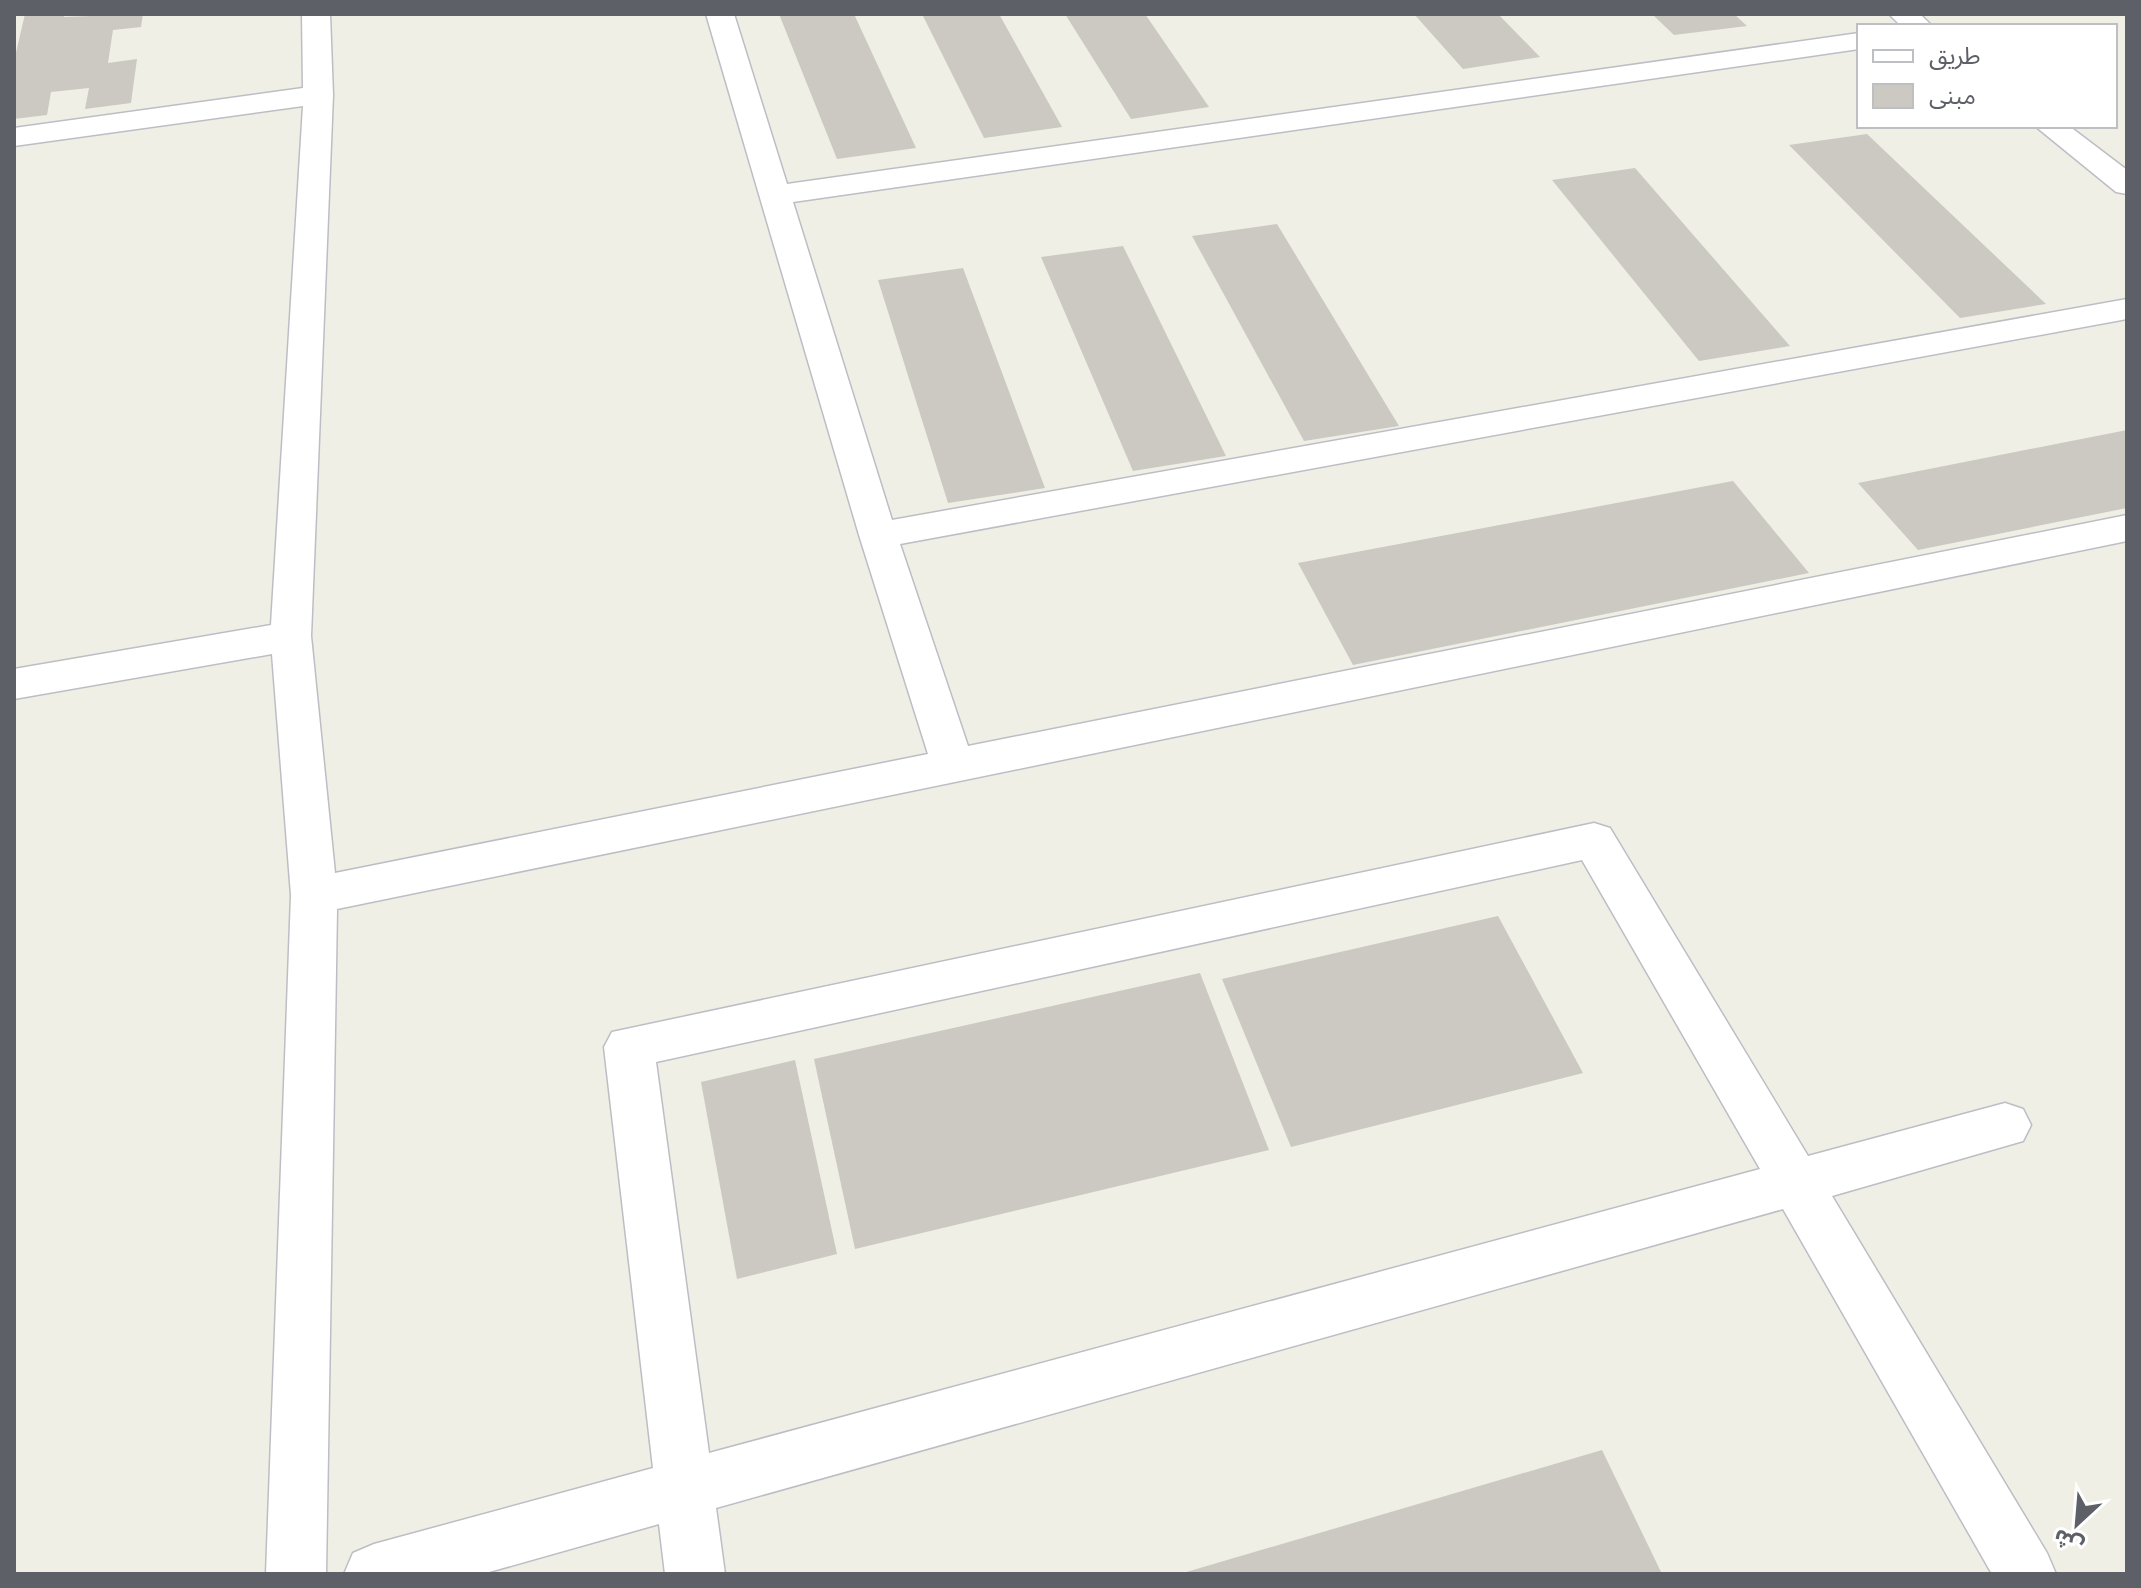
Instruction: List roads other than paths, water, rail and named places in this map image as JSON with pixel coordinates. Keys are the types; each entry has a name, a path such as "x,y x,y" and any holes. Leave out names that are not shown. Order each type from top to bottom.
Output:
{"lane":[{"path":"296,1574 314,895 291,636 318,95 316,14"},
{"path":"720,14 878,535 953,765"},
{"path":"775,195 1857,41"},
{"path":"14,137 318,95"},
{"path":"2053,128 2127,185"},
{"path":"878,535 2127,309"},
{"path":"314,895 2127,528"},
{"path":"14,684 291,636"},
{"path":"695,1574 629,1047 1594,840 2026,1574"},
{"path":"374,1574 685,1491 2005,1125"}]}
